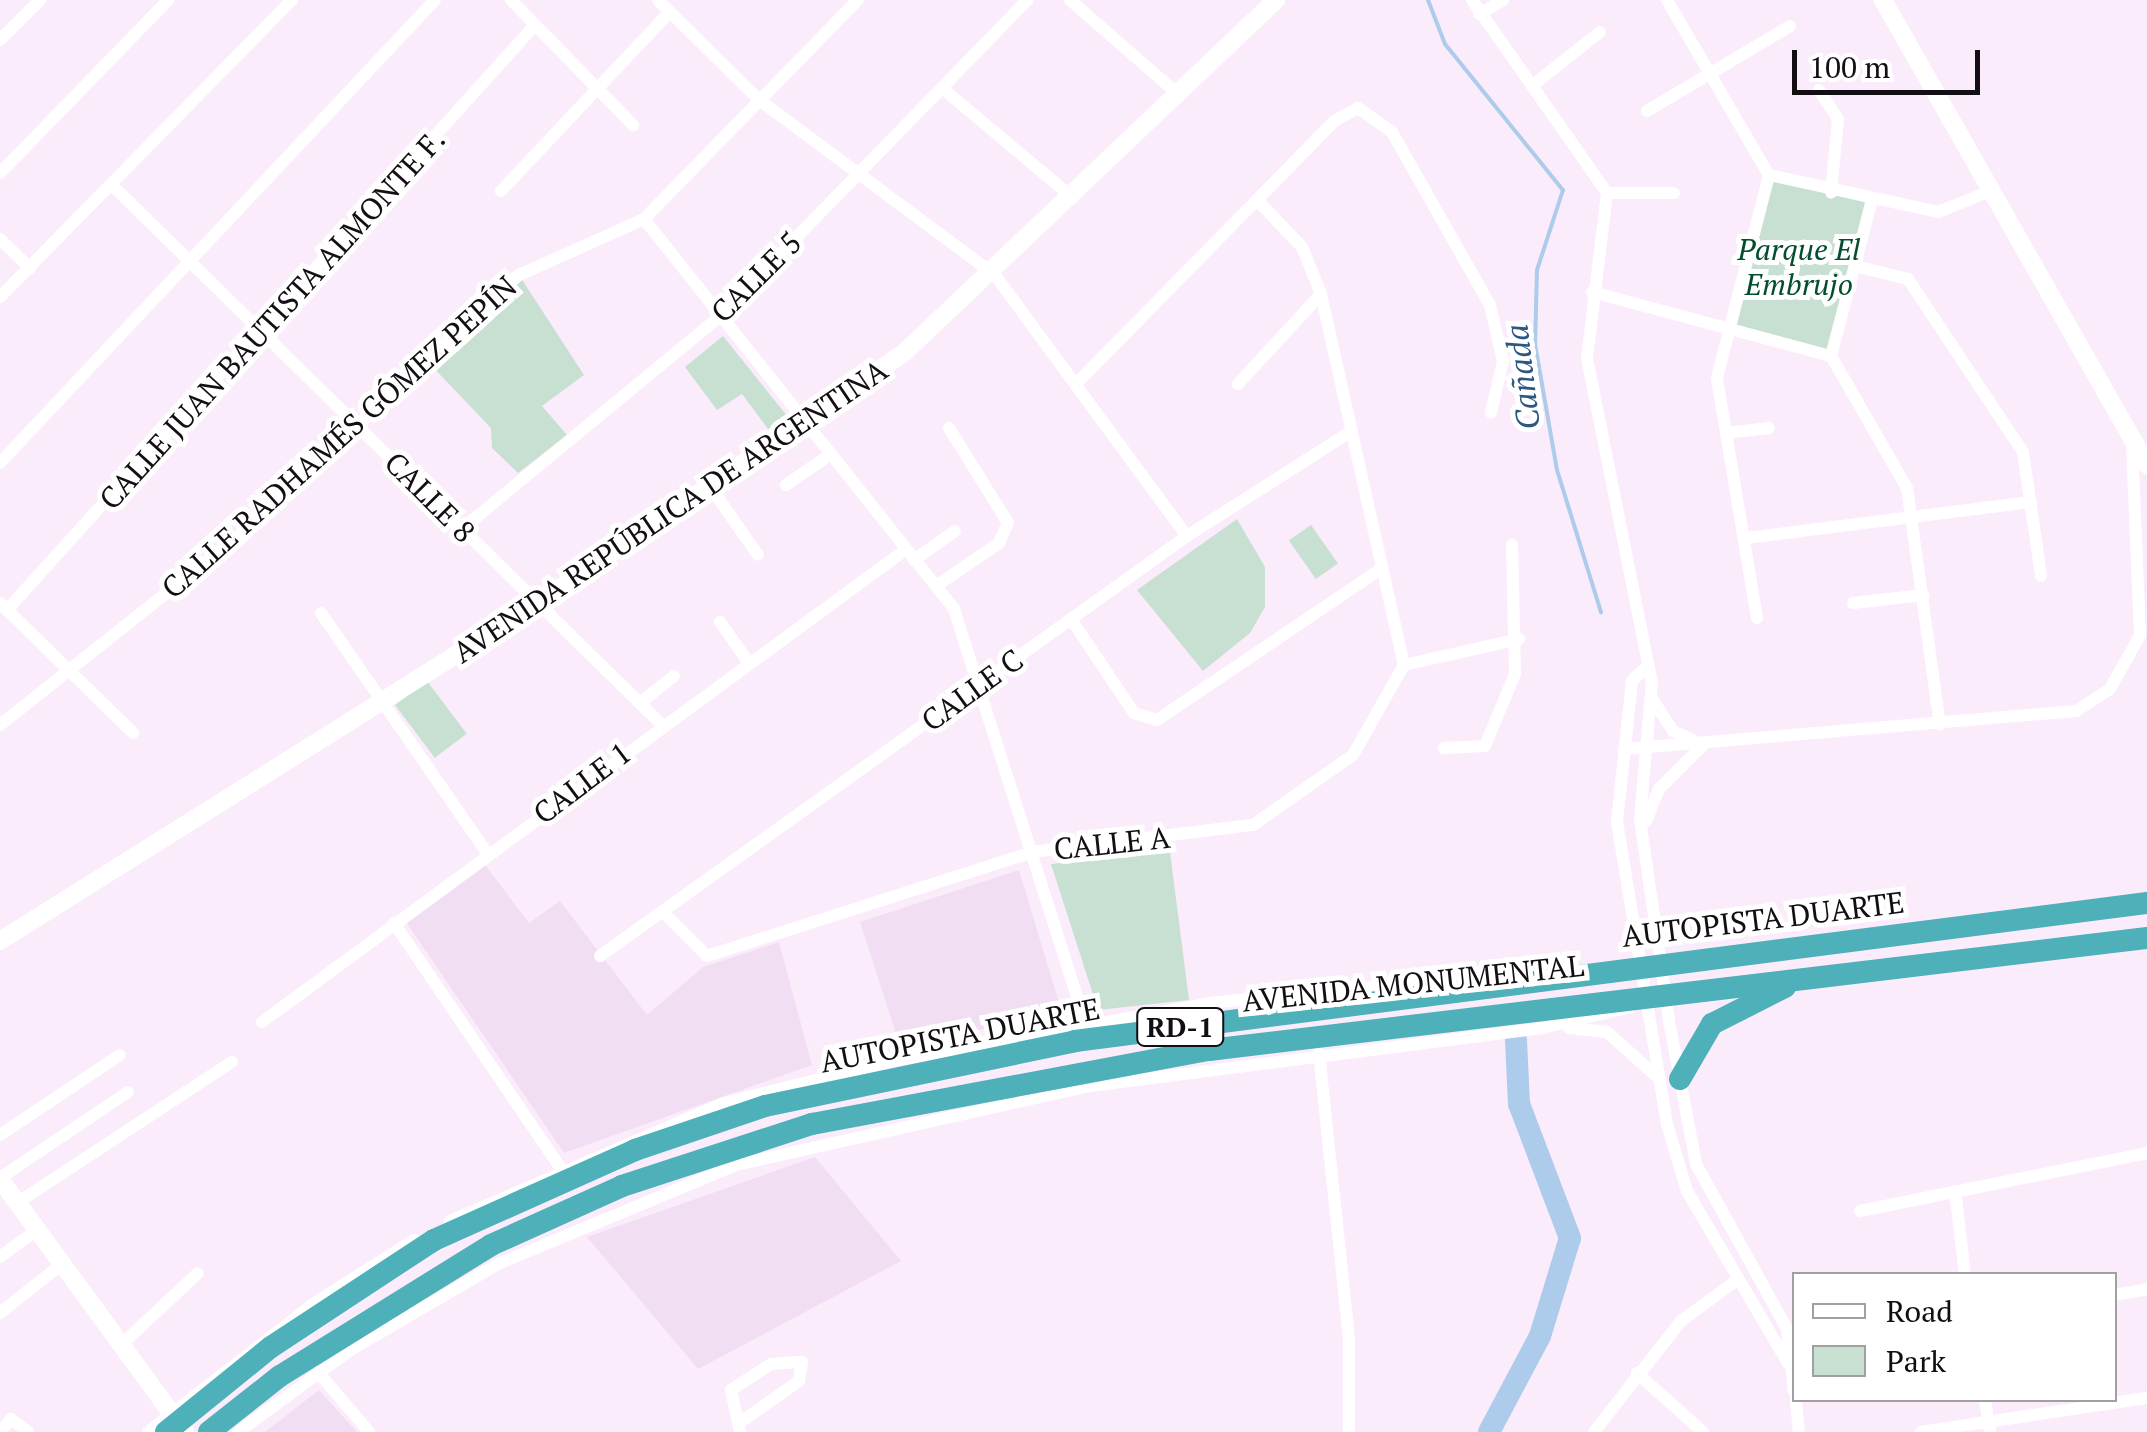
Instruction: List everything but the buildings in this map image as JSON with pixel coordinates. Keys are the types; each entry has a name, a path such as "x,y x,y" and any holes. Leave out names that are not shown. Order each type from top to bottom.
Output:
{"highway":[{"name":"AUTOPISTA DUARTE","path":"175,1425 434,1240 636,1150 765,1106 1074,1041 1650,963 2147,903"},
{"name":"AUTOPISTA DUARTE","path":"209,1432 392,1306 454,1269 622,1186 871,1111 928,1099 1338,1044 1655,995 2147,938"},
{"path":"1669,1079 1712,1024 1804,979"},
{"path":"871,1111 907,1121 928,1099"},
{"path":"392,1306 424,1304 454,1269"}],"main road":[{"name":"AVENIDA REPÚBLICA DE ARGENTINA","path":"0,941 381,706 537,604 941,325 1276,0"},
{"path":"1883,0 1988,192 2147,464"},
{"path":"0,1179 175,1425"}],"street":[{"path":"0,40 40,0"},
{"path":"0,173 168,0"},
{"path":"0,298 292,0"},
{"path":"0,463 434,0"},
{"path":"511,0 633,125"},
{"path":"658,0 758,100 995,275 1187,536"},
{"name":"CALLE 5","path":"462,529 719,317 1027,0"},
{"path":"1070,0 1180,95"},
{"path":"1472,0 1607,193 1592,292 1592,397 1640,611 1650,695 1664,722 1703,746"},
{"path":"1479,14 1503,0"},
{"path":"1667,0 1770,175 1871,204 1938,212 1988,192"},
{"name":"CALLE RADHAMÉS GÓMEZ PEPÍN","path":"0,725 358,426 518,275 644,219 851,2"},
{"path":"501,191 593,83 669,12"},
{"name":"CALLE JUAN BAUTISTA ALMONTE F.","path":"4,607 262,333 536,25"},
{"path":"1647,112 1790,26"},
{"path":"1533,86 1600,32"},
{"path":"942,88 1072,198"},
{"path":"1819,90 1838,118 1831,193"},
{"path":"1076,384 1346,112 1383,120 1490,305 1503,361 1491,413"},
{"path":"1757,618 1717,378 1770,175"},
{"name":"CALLE 8","path":"113,186 661,724"},
{"path":"1607,193 1674,193"},
{"path":"1259,202 1302,247 1321,294 1404,665 1520,639"},
{"path":"1871,204 1831,356 1908,488 1940,725"},
{"path":"644,219 800,422 959,619 1085,1023"},
{"path":"0,239 30,268"},
{"path":"1855,266 1908,279 2023,452 2041,576"},
{"path":"1592,292 1831,356"},
{"path":"1238,384 1321,294"},
{"path":"936,586 999,543 1008,523 950,428"},
{"path":"1726,433 1769,428"},
{"name":"CALLE C","path":"600,956 1187,536 1350,432"},
{"path":"1624,750 2076,711 2110,689 2130,660 2142,594 2132,435"},
{"path":"786,484 828,456"},
{"path":"710,485 758,554"},
{"path":"1746,538 2031,502"},
{"name":"CALLE 1","path":"262,1022 661,724 910,555 955,531"},
{"path":"1444,748 1485,746 1520,639 1512,545"},
{"path":"1070,620 1134,713 1157,720 1382,568"},
{"path":"1853,603 1924,595"},
{"path":"4,607 133,733"},
{"path":"322,613 381,706 487,853"},
{"path":"720,622 749,662"},
{"name":"CALLE A","path":"663,912 707,956 1032,852 1253,825 1353,754 1404,665"},
{"path":"1644,669 1632,681 1617,822 1650,963 1669,1079 1666,1124 1677,1172 1762,1326 1788,1363"},
{"path":"640,703 674,676"},
{"path":"1650,695 1642,844 1650,963 1669,1079 1687,1120 1704,1184 1791,1329 1788,1363 1792,1382"},
{"path":"1642,844 1659,789 1703,746"},
{"path":"394,922 560,1167"},
{"name":"AVENIDA MONUMENTAL","path":"148,1432 175,1425 357,1276 560,1167 754,1094 1085,1023 1403,982 1650,963"},
{"name":"AVENIDA MONUMENTAL","path":"238,1432 318,1372 424,1304 682,1182 907,1121 1338,1044 1542,1028 1615,1014 1655,995"},
{"name":"AVENIDA MONUMENTAL","path":"1542,1028 1608,1032 1669,1079"},
{"path":"1338,1044 1349,1432"},
{"path":"0,1135 120,1055"},
{"path":"18,1203 232,1062"},
{"path":"0,1179 128,1092"},
{"path":"1666,1124 1687,1120"},
{"path":"1860,1211 2147,1153"},
{"path":"1956,1192 1966,1272"},
{"path":"0,1257 37,1230"},
{"path":"0,1313 62,1264"},
{"path":"121,1346 198,1272"},
{"path":"1594,1432 1681,1322 1737,1280"},
{"path":"2117,1294 2147,1289"},
{"path":"1762,1326 1791,1329"},
{"path":"802,1362 799,1381 741,1426 731,1390 771,1364 802,1362"},
{"path":"318,1372 368,1432"},
{"path":"1637,1374 1703,1432"},
{"path":"1921,1432 1989,1426 2147,1398"},
{"path":"1796,1402 1799,1432"},
{"path":"0,1432 11,1419 28,1432"}],"shaded area":[{"path":"480,858 529,923 560,901 647,1015 703,967 779,942 812,1065 564,1153 406,922"},
{"path":"1019,870 1063,1016 899,1043 860,922"},
{"path":"815,1157 901,1261 698,1369 587,1237"},
{"path":"319,1390 357,1432 265,1432"}],"green space":[{"name":"Parque El Embrujo","path":"1769,175 1871,204 1827,358 1725,329"},
{"path":"519,275 584,375 542,406 567,435 518,473 492,448 491,428 427,361"},
{"path":"723,336 787,416 768,429 742,394 717,410 685,367"},
{"path":"1237,519 1265,567 1265,607 1250,633 1203,671 1137,590"},
{"path":"1311,525 1338,564 1316,579 1289,540"},
{"path":"427,681 467,734 435,758 395,705"},
{"path":"1170,852 1189,1000 1098,1010 1051,864"}],"waterway":[{"name":"Cañada","path":"1428,0 1445,44 1563,190 1537,270 1535,344 1557,470 1601,612"},
{"path":"1489,1432 1540,1336 1570,1238 1519,1104 1516,1040"}]}
